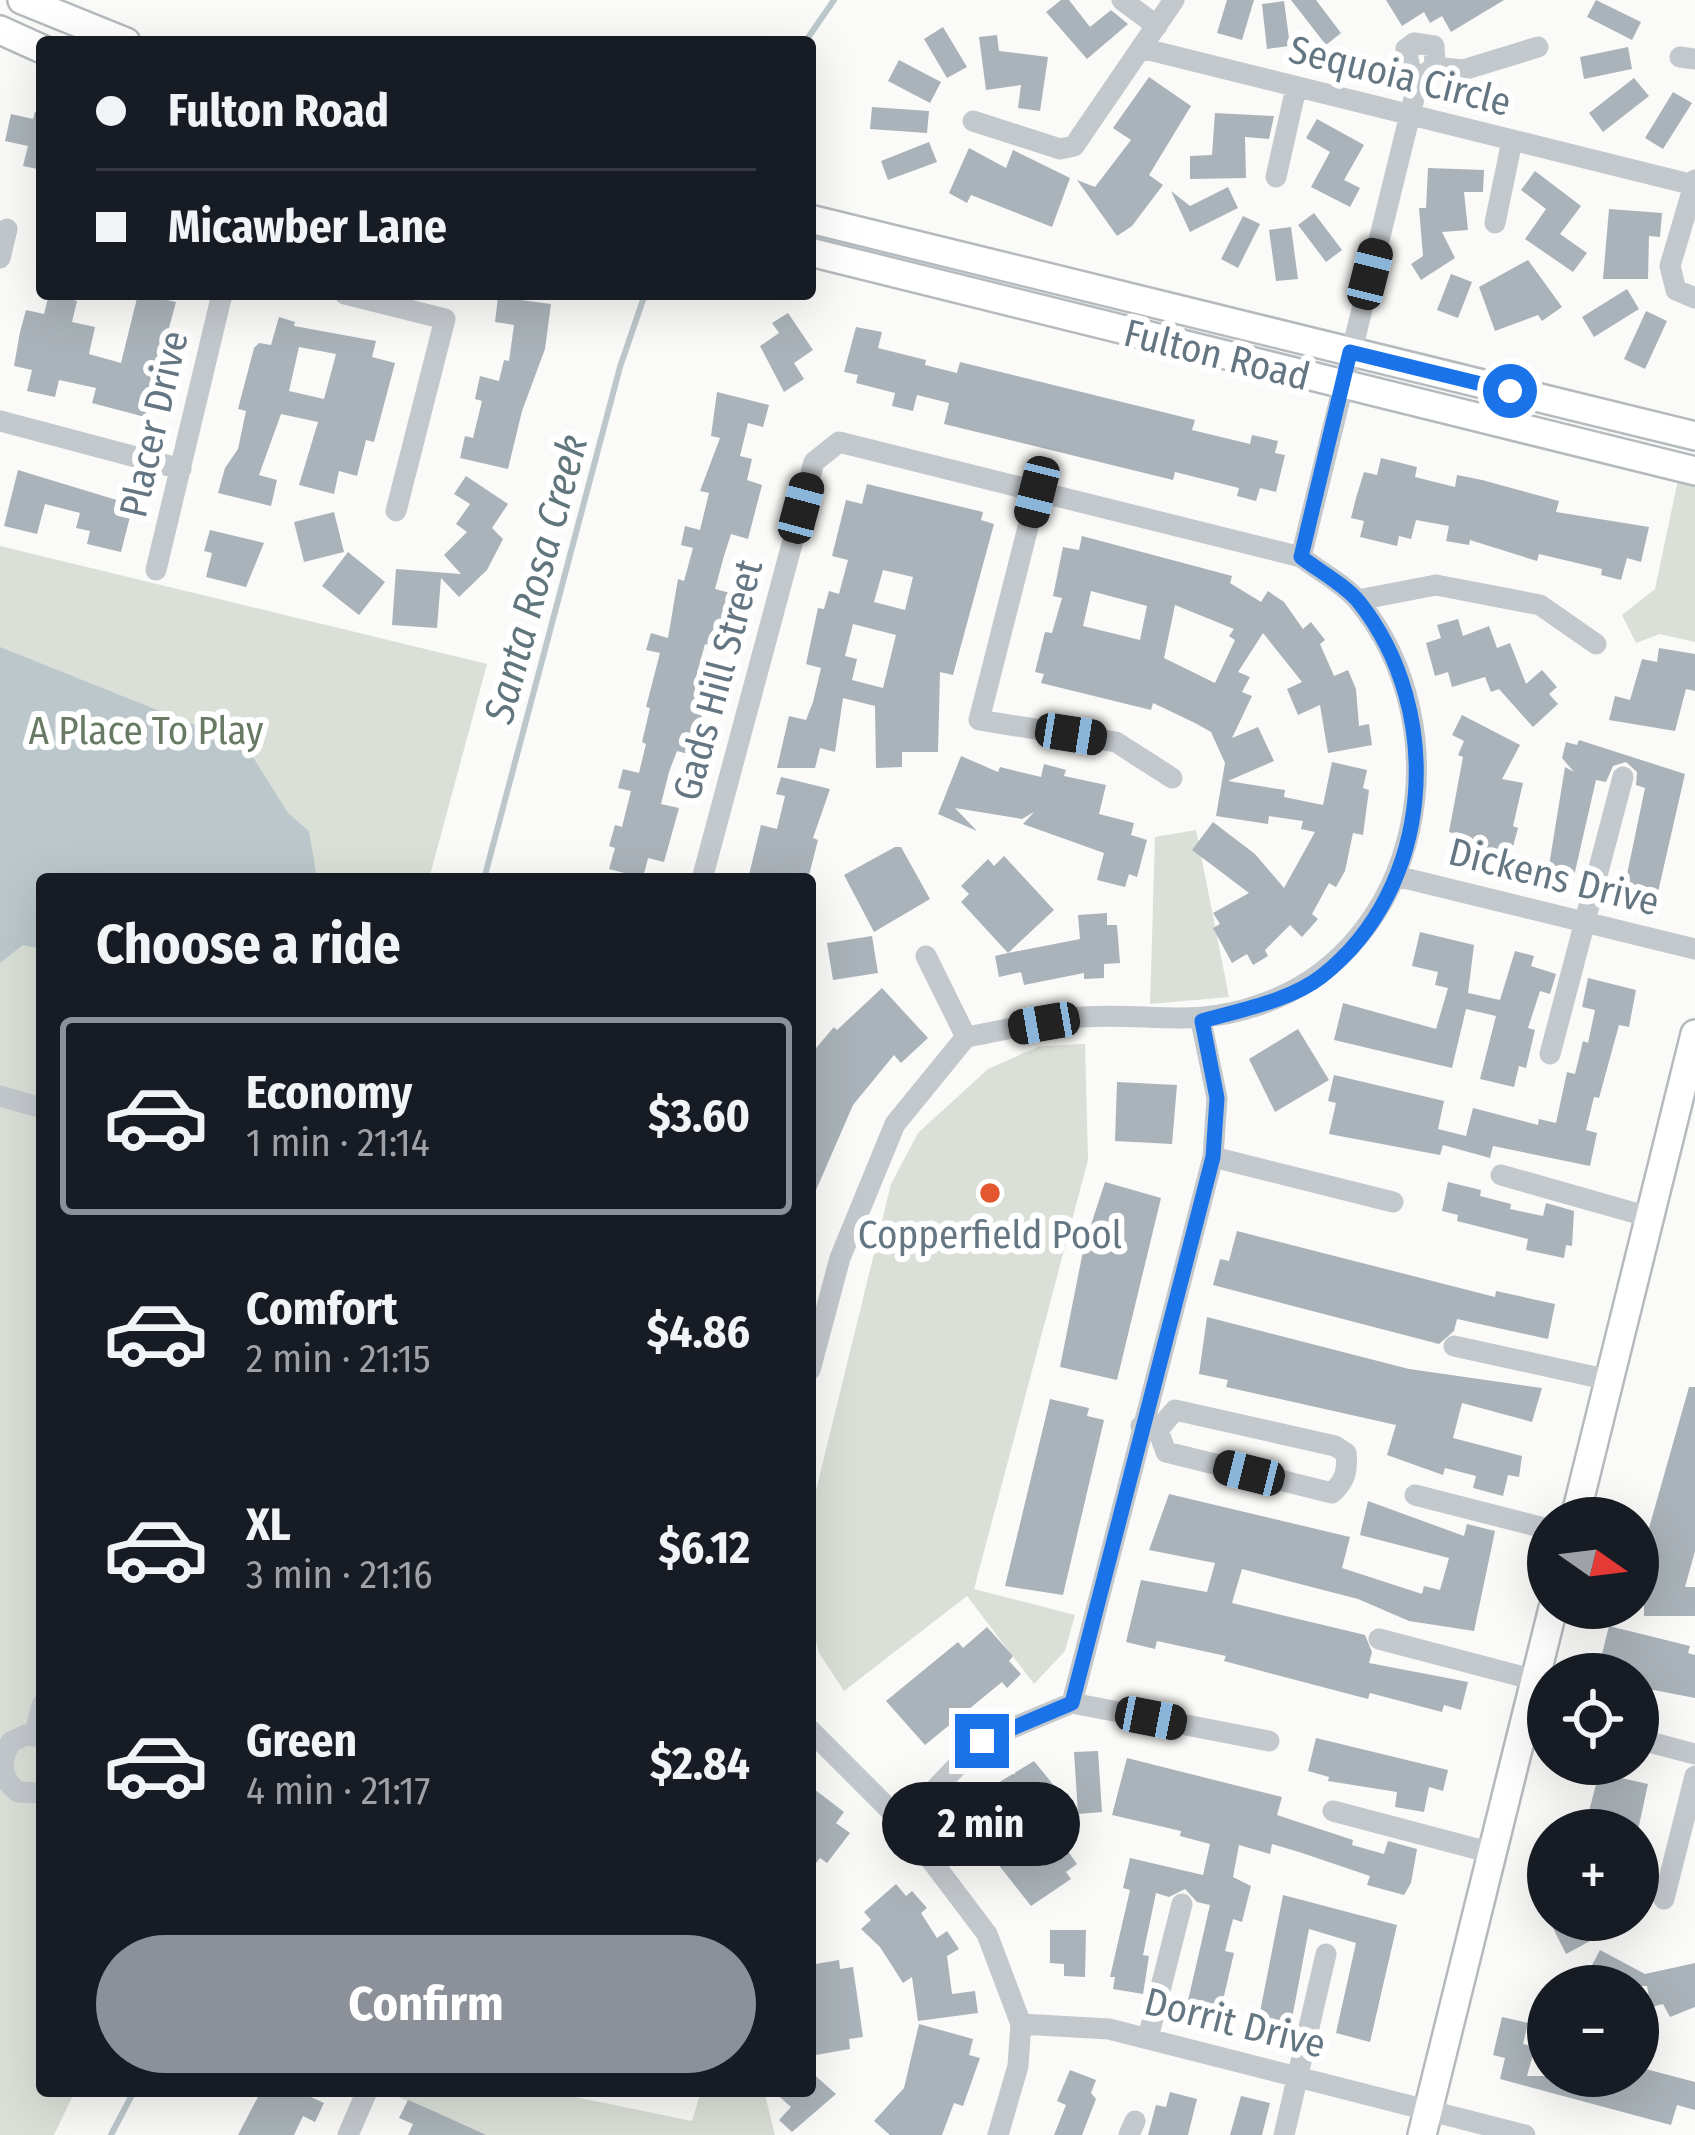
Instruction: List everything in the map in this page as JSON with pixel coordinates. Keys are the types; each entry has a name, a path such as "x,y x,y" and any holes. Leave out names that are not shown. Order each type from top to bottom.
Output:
{"main road":[{"path":"22,0 111,36"},
{"path":"0,29 36,46"},
{"name":"Fulton Road","path":"816,220 1695,436"},
{"name":"Fulton Road","path":"816,254 1695,471"},
{"path":"1580,1497 1695,1034"},
{"path":"1425,2122 1492,1853 1527,1746"}],"street":[{"path":"1122,0 1156,26"},
{"path":"973,121 1060,148 1074,146 1174,0"},
{"path":"1301,557 1408,116 1427,73 1462,70 1538,47"},
{"name":"Sequoia Circle","path":"1142,48 1694,182"},
{"path":"1276,177 1297,88"},
{"path":"1495,223 1513,141"},
{"path":"1694,182 1670,266 1676,290 1695,298"},
{"path":"0,258 7,229"},
{"name":"Placer Drive","path":"156,570 221,300"},
{"path":"369,300 446,319 396,511"},
{"path":"0,421 182,469"},
{"name":"Gads Hill Street","path":"704,873 814,462 839,442 1037,492"},
{"path":"816,1348 840,1258 895,1124 965,1037 1083,1016 1202,1021 1263,1004 1321,978 1371,925 1396,876 1418,801 1416,729 1392,659 1358,600 1301,557 1037,492 980,720 1116,742 1172,778"},
{"path":"1358,600 1436,585 1540,605 1596,644"},
{"path":"1550,1054 1623,777"},
{"name":"Dickens Drive","path":"1396,876 1695,949"},
{"path":"926,956 965,1037"},
{"path":"1072,1703 1149,1428 1213,1157 1217,1098 1202,1021"},
{"path":"0,1096 36,1106"},
{"path":"1213,1157 1393,1202"},
{"path":"1501,1175 1649,1217"},
{"path":"1454,1346 1609,1380"},
{"path":"1175,1410 1335,1446 1346,1453 1343,1483 1332,1493 1166,1452 1149,1428 1175,1410"},
{"path":"1415,1495 1527,1524"},
{"path":"1379,1639 1527,1678"},
{"path":"903,1823 982,1741 1072,1703 1269,1741"},
{"path":"36,1736 11,1742 2,1756 2,1773 17,1792 36,1793"},
{"path":"816,1736 903,1823 987,1934 1022,2024 1005,2133"},
{"path":"1659,1745 1695,1754"},
{"path":"1664,1899 1695,1776"},
{"path":"1333,1811 1492,1853"},
{"path":"1148,2038 1182,1904"},
{"path":"1284,2135 1326,1954"},
{"name":"Dorrit Drive","path":"1022,2024 1109,2029 1298,2075 1425,2122 1525,2135"},
{"path":"348,2135 364,2097"}],"green space":[{"path":"1678,480 1695,485 1695,642 1660,634 1636,643 1622,615 1655,589"},
{"name":"A Place To Play","path":"0,546 487,664 431,873 36,873 36,2097 72,2097 54,2135 0,2135"},
{"path":"1196,830 1229,997 1150,1004 1155,837"},
{"path":"1085,1044 1088,1160 974,1589 1075,1615 1065,1651 1034,1684 967,1596 844,1691 816,1642 816,1490 891,1184 918,1133 988,1069 1040,1046"},
{"path":"399,2097 575,2097 692,2121 699,2097 766,2097 775,2135 477,2135"}],"shaded area":[{"path":"0,647 237,742 251,754 288,813 309,831 316,873 36,873 36,948 23,945 0,963"}],"building":[{"path":"1061,0 1069,0 1090,27 1111,10 1128,24 1087,59 1046,12"},
{"path":"1227,0 1254,0 1242,40 1217,33"},
{"path":"1291,0 1316,0 1341,33 1326,45"},
{"path":"1386,0 1504,0 1451,32 1442,16 1430,23 1424,12 1402,26"},
{"path":"1596,0 1641,22 1632,40 1587,17"},
{"path":"1284,1 1290,46 1267,49 1262,4"},
{"path":"943,27 967,67 947,78 924,39"},
{"path":"997,35 999,51 1048,57 1040,111 1018,108 1021,85 986,90 979,37"},
{"path":"1628,47 1632,69 1584,79 1580,57"},
{"path":"899,60 941,82 930,103 888,81"},
{"path":"1149,77 1191,106 1149,175 1163,185 1132,226 1117,236 1077,180 1095,187 1131,140 1113,128"},
{"path":"1634,78 1649,96 1603,132 1589,113"},
{"path":"1673,92 1692,103 1663,149 1645,138"},
{"path":"872,107 929,111 927,133 870,129"},
{"path":"36,112 36,169 23,166 28,146 5,141 11,114 33,119"},
{"path":"1215,113 1274,116 1269,139 1245,137 1246,178 1190,179 1190,156 1212,155"},
{"path":"1317,119 1364,145 1344,180 1360,188 1350,207 1311,187 1330,152 1306,138"},
{"path":"929,142 937,162 888,180 881,161"},
{"path":"969,148 1006,168 1013,150 1070,178 1052,227 971,195 967,203 949,193"},
{"path":"1428,168 1484,170 1483,192 1464,192 1468,230 1442,232 1455,258 1421,280 1411,264 1423,256 1419,208 1426,208"},
{"path":"1535,171 1581,206 1560,234 1587,253 1573,272 1525,239 1546,209 1521,190"},
{"path":"1228,187 1238,208 1190,232 1171,191 1190,206"},
{"path":"1609,209 1662,213 1660,237 1649,236 1648,279 1603,279"},
{"path":"1314,213 1342,250 1326,262 1298,225"},
{"path":"1243,216 1260,224 1238,268 1221,259"},
{"path":"1291,227 1298,279 1276,281 1269,230"},
{"path":"1528,260 1562,307 1542,321 1538,315 1495,331 1479,287"},
{"path":"1451,274 1472,282 1458,318 1437,310"},
{"path":"1627,289 1639,309 1594,337 1582,317"},
{"path":"48,300 77,301 72,322 95,327 89,354 121,363 137,300 176,302 145,417 92,403 96,388 59,380 55,397 27,391 32,370 14,366 20,332 26,310 44,314"},
{"path":"498,300 551,304 545,349 522,411 508,469 460,458 465,436 473,438 482,401 475,399 480,376 499,381 504,360 509,361 514,325 495,322"},
{"path":"1646,311 1667,321 1645,369 1624,359"},
{"path":"788,313 813,350 794,363 804,379 784,392 760,346 779,333 772,323"},
{"path":"279,317 295,322 294,326 376,341 372,357 395,363 374,442 366,440 357,476 339,471 334,494 299,485 318,422 281,414 259,475 277,480 271,506 218,493 225,468 238,449 246,411 238,409 254,348 259,343 271,345","holes":["299,347 336,354 324,399 289,391"]},
{"path":"856,327 882,332 878,348 926,360 925,365 957,373 960,362 1195,420 1192,430 1250,444 1252,435 1278,441 1275,453 1285,455 1276,492 1260,488 1256,501 1237,496 1239,488 1175,472 1173,480 944,424 949,403 917,395 913,411 892,406 895,393 856,383 858,375 844,372"},
{"path":"717,392 769,405 763,427 748,423 740,456 752,459 747,480 762,485 748,539 731,534 715,589 734,594 721,648 705,644 696,677 706,679 702,697 706,698 692,755 677,751 669,772 661,804 679,808 664,862 648,858 644,873 624,873 609,869 615,848 609,846 615,825 622,827 631,791 618,788 623,769 639,773 650,708 646,707 660,653 646,650 651,633 668,638 678,579 684,581 693,548 681,545 685,526 700,530 709,493 700,491 720,438 711,436"},
{"path":"1381,458 1417,467 1415,477 1455,487 1457,475 1482,480 1559,501 1556,512 1649,527 1641,562 1627,558 1621,580 1601,575 1602,569 1539,554 1537,561 1470,540 1469,545 1446,541 1449,526 1416,520 1411,539 1399,536 1397,546 1360,537 1364,521 1351,518 1356,498 1364,472 1377,475"},
{"path":"18,470 133,505 121,552 87,544 90,531 76,528 80,513 45,504 37,534 4,526"},
{"path":"466,476 508,504 492,528 503,539 487,570 459,597 441,578 437,628 392,625 396,569 461,574 444,555 467,532 456,524 470,504 454,494"},
{"path":"867,484 983,512 981,520 994,524 953,675 940,672 938,752 902,752 902,767 876,768 875,706 843,698 835,752 820,748 815,768 777,768 789,716 806,720 813,702 821,668 806,664 818,608 824,609 829,591 839,594 848,560 832,556 846,500 862,504","holes":["883,570 913,577 905,610 874,602","853,624 896,635 883,688 852,680 857,659 845,656"]},
{"path":"334,512 344,552 304,562 294,522"},
{"path":"210,530 264,543 246,587 206,577 212,553 204,551"},
{"path":"1082,536 1232,576 1230,583 1261,602 1268,591 1284,602 1303,629 1311,622 1325,640 1320,644 1334,676 1348,670 1356,689 1359,726 1369,724 1372,745 1328,753 1320,705 1298,715 1287,689 1302,682 1263,633 1238,672 1250,677 1242,692 1252,696 1232,738 1258,727 1274,761 1228,781 1285,790 1284,797 1323,805 1332,762 1367,770 1363,788 1369,790 1363,835 1353,833 1345,871 1336,887 1329,883 1312,914 1318,919 1302,937 1290,925 1265,950 1268,956 1253,965 1247,954 1232,963 1213,928 1220,924 1213,913 1249,893 1192,850 1213,822 1255,854 1284,888 1315,832 1301,829 1303,821 1269,816 1268,824 1216,816 1225,763 1211,732 1195,723 1153,703 1151,710 1041,683 1044,674 1035,672 1045,632 1052,633 1062,598 1053,596 1063,547 1079,550","holes":["1091,591 1147,606 1140,640 1083,626","1175,605 1234,629 1229,636 1235,640 1215,683 1164,658"]},
{"path":"348,552 385,582 359,615 322,586"},
{"path":"1458,619 1463,636 1489,626 1497,648 1510,643 1526,684 1542,670 1557,687 1549,694 1558,704 1533,727 1499,689 1491,692 1485,677 1452,687 1448,672 1435,676 1426,643 1441,638 1437,625"},
{"path":"1659,648 1695,654 1695,691 1686,689 1675,731 1609,720 1615,696 1630,700 1642,659 1657,662"},
{"path":"1462,715 1520,745 1502,779 1523,783 1513,826 1518,828 1511,854 1498,851 1495,860 1460,851 1464,836 1449,832 1463,757 1458,755 1464,741 1452,735"},
{"path":"1579,740 1685,774 1658,892 1625,884 1645,788 1636,785 1637,772 1626,762 1613,766 1606,782 1596,780 1574,876 1548,872 1565,767 1574,772 1562,758 1566,742 1577,745"},
{"path":"961,756 998,772 1000,767 1041,777 1044,764 1066,770 1064,776 1106,785 1099,814 1134,823 1131,835 1147,840 1137,877 1129,874 1125,887 1097,880 1104,853 1023,824 1034,812 1022,819 955,808 977,831 938,814"},
{"path":"781,777 830,789 813,838 818,840 810,873 749,873 761,825 777,829 785,796 776,794"},
{"path":"901,847 930,899 874,932 844,875"},
{"path":"1004,856 1054,910 1008,953 961,902 969,894 961,886 988,859 994,866"},
{"path":"1107,913 1107,925 1117,925 1120,963 1104,964 1104,978 1084,979 1084,973 1024,985 1021,972 999,977 995,956 1080,939 1078,915"},
{"path":"1420,932 1474,945 1468,993 1500,1000 1515,951 1534,956 1531,966 1556,974 1550,994 1540,991 1528,1028 1535,1030 1526,1068 1519,1066 1514,1087 1480,1079 1496,1016 1466,1009 1452,1068 1334,1040 1343,1003 1436,1029 1448,988 1435,985 1438,972 1412,966"},
{"path":"872,936 878,973 833,980 827,943"},
{"path":"1588,978 1636,990 1629,1027 1619,1025 1599,1098 1594,1097 1586,1130 1597,1133 1590,1166 1493,1146 1490,1158 1443,1145 1440,1155 1329,1134 1336,1103 1328,1101 1334,1075 1444,1101 1438,1129 1466,1136 1473,1108 1538,1125 1539,1119 1556,1123 1567,1072 1575,1074 1583,1041 1588,1043 1595,1010 1582,1007"},
{"path":"882,988 928,1038 901,1063 894,1055 853,1105 816,1190 816,1048 834,1027 837,1030"},
{"path":"1298,1029 1329,1080 1275,1112 1249,1059"},
{"path":"1117,1082 1177,1085 1172,1144 1115,1141"},
{"path":"1105,1182 1161,1198 1117,1380 1060,1367 1084,1246"},
{"path":"1448,1182 1481,1190 1480,1196 1511,1204 1510,1209 1543,1216 1546,1203 1574,1211 1572,1246 1566,1245 1564,1258 1526,1250 1528,1239 1457,1221 1458,1215 1442,1211"},
{"path":"1237,1231 1495,1297 1496,1291 1555,1304 1548,1339 1457,1319 1454,1331 1439,1344 1213,1285 1220,1259 1229,1261"},
{"path":"1207,1317 1409,1369 1542,1388 1532,1422 1462,1403 1453,1438 1522,1456 1519,1477 1508,1475 1503,1496 1473,1488 1476,1476 1445,1468 1443,1475 1387,1455 1396,1425 1226,1387 1228,1380 1199,1374"},
{"path":"1689,1387 1695,1387 1695,1551 1685,1587 1695,1587 1695,1616 1659,1616 1658,1497"},
{"path":"1050,1399 1089,1408 1087,1416 1104,1420 1063,1595 1005,1586"},
{"path":"1169,1494 1350,1537 1342,1568 1422,1594 1424,1586 1440,1590 1449,1558 1360,1535 1368,1501 1464,1536 1467,1524 1495,1531 1474,1631 1409,1621 1358,1599 1242,1569 1232,1603 1365,1635 1372,1652 1369,1663 1468,1682 1461,1710 1444,1705 1442,1712 1370,1693 1368,1699 1224,1661 1226,1656 1157,1641 1155,1649 1126,1642 1141,1580 1207,1592 1215,1563 1149,1550"},
{"path":"987,1627 1013,1656 1009,1661 1021,1674 1007,1688 1002,1682 925,1745 886,1701 958,1642 963,1648"},
{"path":"1608,1629 1690,1646 1688,1653 1695,1655 1695,1698 1659,1691 1659,1653 1602,1653"},
{"path":"1316,1738 1448,1770 1443,1791 1429,1787 1424,1812 1395,1807 1397,1792 1328,1781 1329,1777 1308,1771"},
{"path":"1098,1751 1102,1812 1078,1814 1074,1752"},
{"path":"1127,1758 1282,1797 1277,1815 1353,1840 1352,1845 1384,1854 1388,1841 1417,1849 1411,1883 1404,1895 1367,1885 1370,1876 1299,1852 1272,1844 1270,1854 1239,1845 1233,1877 1251,1886 1242,1922 1233,1919 1225,1951 1234,1953 1220,2013 1187,2005 1210,1905 1197,1902 1185,1889 1169,1897 1156,1893 1143,1955 1149,1956 1143,1994 1113,1989 1115,1977 1110,1977 1130,1890 1123,1888 1130,1858 1203,1875 1210,1844 1180,1836 1181,1831 1112,1815"},
{"path":"1034,1761 1077,1814 1044,1817 1077,1864 1066,1872 1071,1879 1031,1906 962,1819 987,1797 983,1792"},
{"path":"1596,1785 1648,1785 1643,1809 1590,1809"},
{"path":"816,1791 844,1812 836,1823 850,1833 827,1863 820,1858 816,1863"},
{"path":"896,1884 906,1896 912,1891 927,1908 921,1913 937,1938 947,1931 959,1949 947,1956 952,1994 975,1991 978,2013 918,2021 912,1977 903,1983 880,1947 861,1929 871,1920 864,1912"},
{"path":"1283,1895 1397,1925 1370,2042 1336,2033 1356,1943 1309,1929 1290,2029 1258,2022"},
{"path":"1050,1930 1086,1930 1085,1977 1064,1976 1064,1964 1050,1963"},
{"path":"1560,1941 1590,1941 1566,1954"},
{"path":"1600,1950 1628,1965 1592,1965"},
{"path":"839,1960 840,1969 853,1967 863,2037 849,2039 850,2049 816,2055 816,1964"},
{"path":"1695,1963 1695,2007 1670,2017 1663,2004 1659,2005 1659,1971"},
{"path":"1502,2017 1527,2023 1523,2044 1527,2045 1527,2086 1500,2079 1505,2058 1493,2055"},
{"path":"919,2024 973,2039 969,2055 980,2058 963,2106 954,2103 942,2135 890,2135 874,2121 904,2088"},
{"path":"1070,2070 1096,2080 1091,2093 1096,2099 1082,2135 1054,2135 1066,2105 1057,2101"},
{"path":"1659,2073 1695,2082 1695,2110 1677,2105 1671,2125 1567,2097 1659,2097"},
{"path":"816,2076 836,2094 792,2132 779,2120 791,2107 780,2097 816,2097"},
{"path":"1170,2092 1197,2099 1188,2135 1148,2135 1156,2105 1166,2107"},
{"path":"1241,2096 1270,2103 1262,2135 1230,2135"},
{"path":"258,2097 311,2097 324,2103 315,2122 303,2116 294,2135 238,2135"},
{"path":"408,2100 486,2135 408,2135 413,2124 399,2118"}],"waterway":[{"name":"Santa Rosa Creek","path":"809,36 834,0"},
{"name":"Santa Rosa Creek","path":"486,873 620,367 643,300"},
{"name":"Santa Rosa Creek","path":"111,2135 131,2097"}],"place":[{"name":"Copperfield Pool","path":"990,1193"}],"route":[{"path":"982,1741 1072,1703 1213,1157 1217,1098 1202,1021 1263,1004 1321,978 1371,925 1396,876 1418,801 1416,729 1392,659 1358,600 1301,557 1350,352 1510,391"}]}
